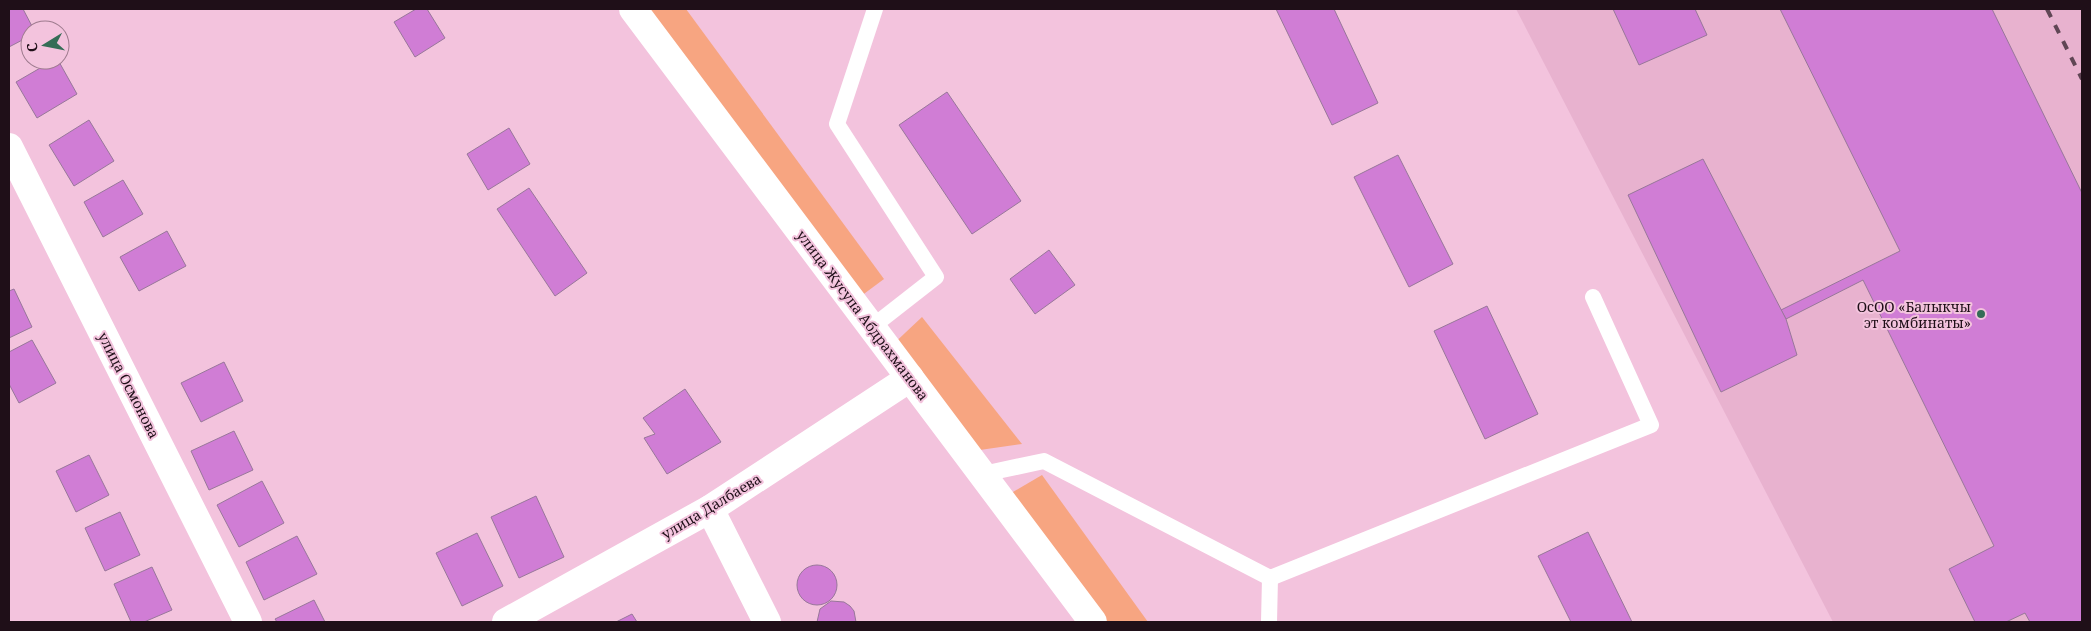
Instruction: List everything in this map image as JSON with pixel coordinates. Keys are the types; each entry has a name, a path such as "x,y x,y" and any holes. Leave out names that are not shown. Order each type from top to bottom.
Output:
{"main road":[{"name":"улица Жусупа Абдрахманова","path":"633,9 1093,622"},
{"name":"улица Осмонова","path":"9,147 248,622"},
{"name":"улица Далбаева","path":"506,622 710,509 910,378"},
{"path":"710,509 767,622"}],"lane":[{"path":"872,327 936,277 837,124 875,9"},
{"path":"983,474 1044,461 1270,578 1651,425 1593,297"},
{"path":"1269,622 1270,578"}],"shaded area":[{"path":"633,9 686,9 884,279 853,302"},
{"path":"1516,9 2082,9 2082,622 1833,622"},
{"path":"922,317 1022,444 966,452 888,349"},
{"path":"1042,475 1148,622 1093,622 1001,499"}],"building":[{"path":"9,9 23,9 29,20 20,20 20,41 9,47"},
{"path":"416,9 427,9 445,38 415,57 394,22"},
{"path":"1276,9 1334,9 1378,103 1332,125"},
{"path":"1613,9 1695,9 1707,35 1639,65"},
{"name":"ОсОО «Балыкчы эт комбинаты»","path":"1780,9 1992,9 2082,193 2082,622 2030,622 2025,613 2006,622 1975,622 1949,569 1994,546 1863,280 1786,319 1781,310 1900,251"},
{"path":"37,70 64,70 77,94 37,118 16,82"},
{"path":"947,92 1021,201 972,234 899,125"},
{"path":"89,120 114,161 74,186 49,145"},
{"path":"509,128 530,164 488,190 467,154"},
{"path":"1398,155 1453,264 1409,287 1354,177"},
{"path":"1703,159 1786,319 1797,355 1721,392 1628,195"},
{"path":"123,180 143,214 103,237 84,202"},
{"path":"529,188 587,273 555,296 497,209"},
{"path":"167,231 186,266 139,291 120,257"},
{"path":"1049,250 1075,285 1035,314 1010,279"},
{"path":"14,289 32,327 9,338 9,291"},
{"path":"1487,306 1538,414 1485,439 1434,331"},
{"path":"32,340 56,383 19,403 9,384 9,352"},
{"path":"224,362 243,401 201,422 181,383"},
{"path":"685,389 721,442 667,474 644,438 655,434 643,418"},
{"path":"234,431 253,470 209,490 191,451"},
{"path":"89,455 109,495 76,512 56,471"},
{"path":"262,481 284,523 239,547 217,505"},
{"path":"536,496 564,557 519,578 491,517"},
{"path":"120,512 140,555 105,571 85,528"},
{"path":"1588,532 1632,622 1571,622 1538,556"},
{"path":"477,533 503,586 462,606 436,553"},
{"path":"297,536 317,574 264,600 246,562"},
{"path":"817,565 831,571 837,585 831,599 817,605 803,599 797,585 803,571"},
{"path":"152,567 172,610 144,622 131,622 114,584"},
{"path":"314,600 325,622 277,622 275,619"},
{"path":"831,601 844,602 850,606 854,611 856,622 817,622 820,609"},
{"path":"632,614 637,622 616,622"}],"railway":[{"path":"2047,9 2082,79"}],"place":[{"name":"ОсОО «Балыкчы эт комбинаты»","path":"1981,314"}]}
